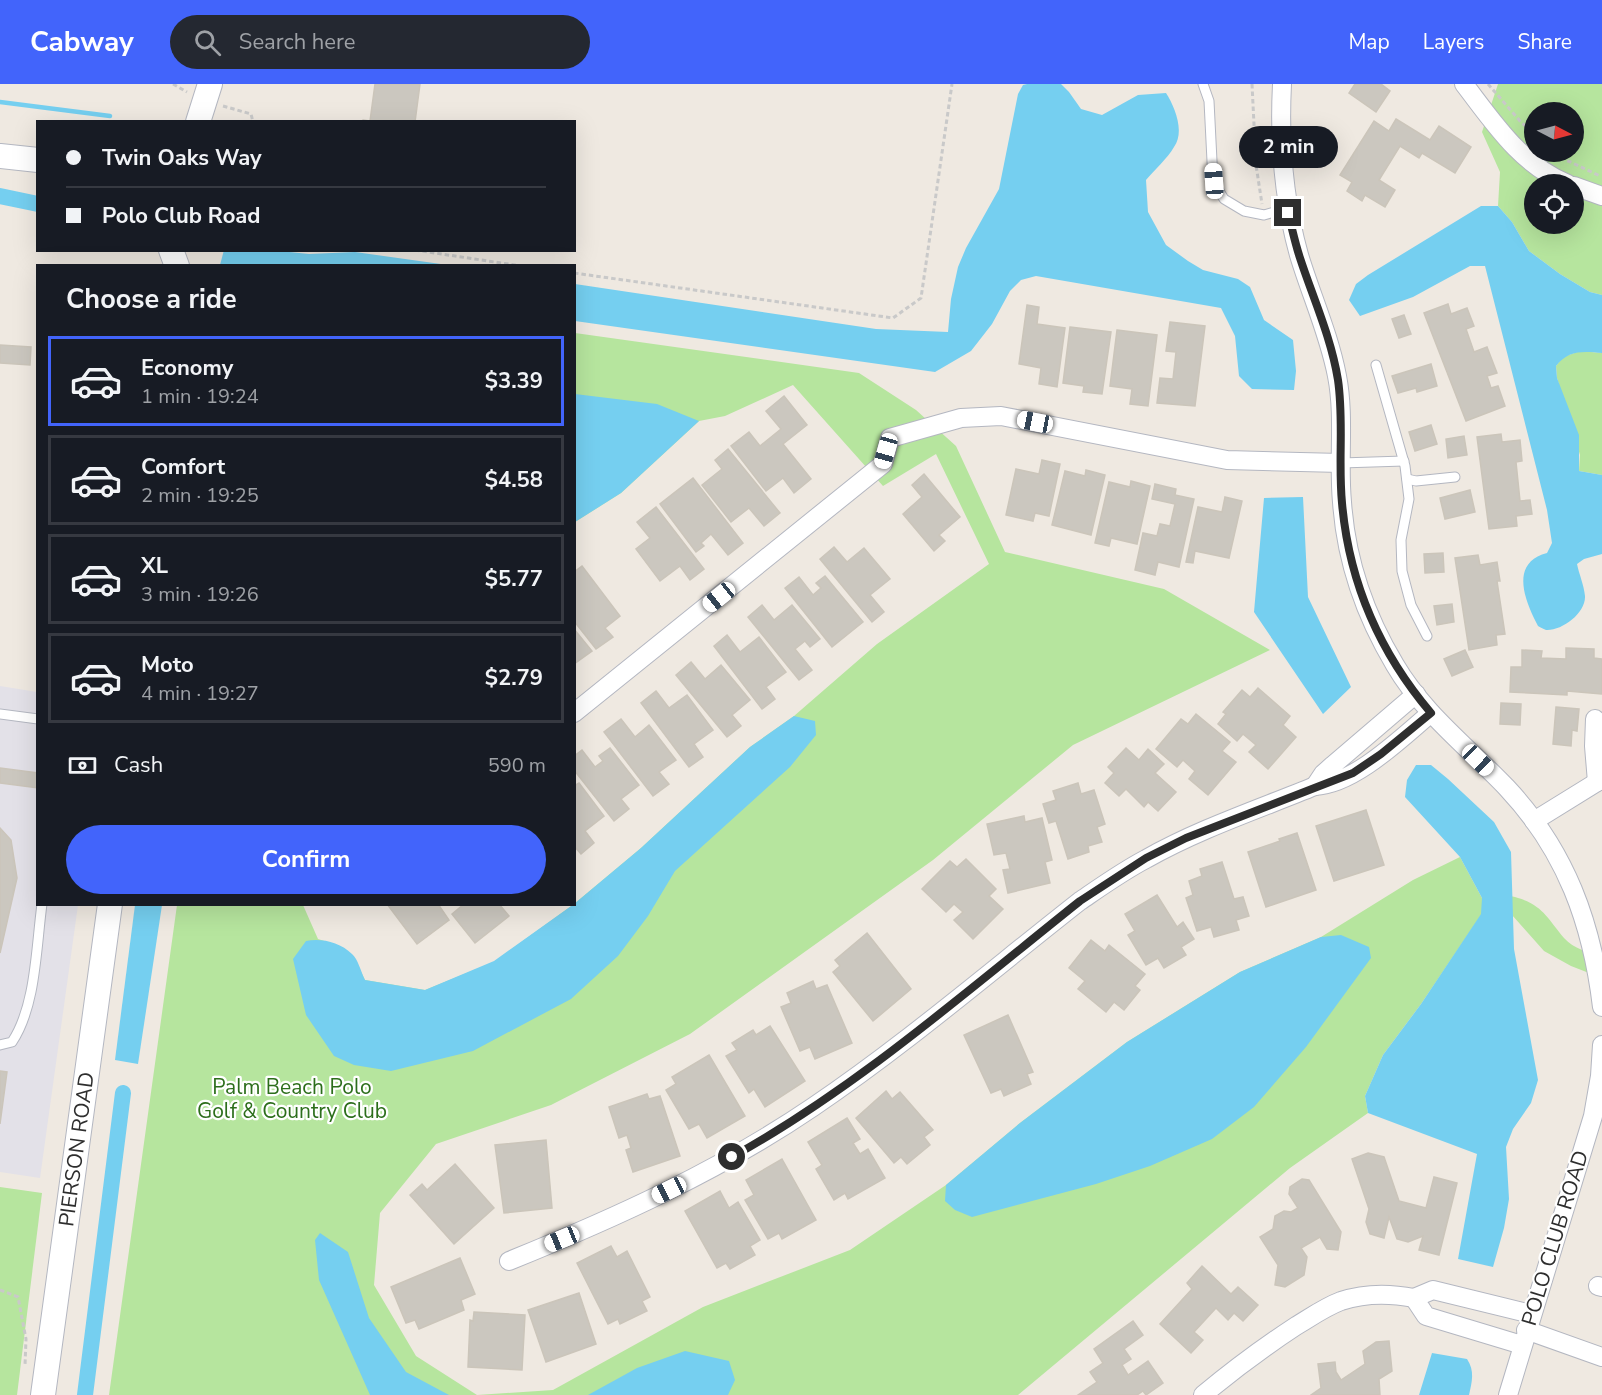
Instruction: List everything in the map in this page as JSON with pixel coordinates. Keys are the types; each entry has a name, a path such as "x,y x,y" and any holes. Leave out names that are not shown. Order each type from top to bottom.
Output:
{"street":[{"path":"199,120 210,84"},
{"path":"1282,84 1281,155 1288,208 1300,256 1333,354 1338,380 1342,501 1347,542 1356,581 1376,631 1396,667 1431,713 1508,789 1534,821 1556,854 1588,928 1597,968 1602,1008"},
{"path":"1464,84 1521,154 1549,174"},
{"path":"0,156 36,160"},
{"path":"1584,190 1602,196"},
{"path":"576,711 883,464 890,438 961,418 1001,416 1227,460 1341,463"},
{"path":"1315,786 1328,769 1416,694"},
{"path":"509,1261 627,1211 690,1180 752,1145 812,1108 870,1067 1080,901 1108,882 1146,858 1186,838 1353,773 1381,754 1431,713"},
{"path":"1534,821 1599,781 1594,746 1595,719"},
{"name":"PIERSON ROAD","path":"43,1395 110,906"},
{"name":"POLO CLUB ROAD","path":"1508,1395 1593,1116 1600,1076 1602,1045"},
{"path":"1203,1395 1271,1343 1329,1307 1366,1295 1414,1298 1433,1290 1526,1330 1602,1357"},
{"path":"1414,1298 1426,1316 1526,1330"}],"lane":[{"path":"1203,84 1209,101 1214,181 1224,199 1244,211 1264,215 1288,208"},
{"path":"1376,364 1407,479 1409,499 1401,540 1402,571 1411,605 1427,636"},
{"path":"1341,463 1404,461"},
{"path":"1407,479 1416,481 1455,477"},
{"path":"0,714 36,719"},
{"path":"0,1046 12,1042 21,1029 28,1010 42,906"}],"path":[{"path":"576,273 893,318 921,298 952,84"},
{"path":"1252,84 1256,165 1264,215"},
{"path":"1488,84 1524,125"},
{"path":"1570,162 1602,177"},
{"path":"428,252 508,264"},
{"path":"0,1290 18,1297 27,1339 25,1369"}],"shaded area":[{"path":"0,686 36,692 36,906 78,906 40,1178 0,1172"}],"green space":[{"path":"1498,84 1602,84 1602,295 1590,292 1560,274 1529,251 1512,222 1498,206 1500,172 1482,132"},
{"name":"Palm Beach Polo Golf & Country Club","path":"576,333 859,373 916,410 956,446 1005,552 1164,589 1270,650 1073,745 933,860 690,1034 551,1105 436,1144 380,1213 374,1285 416,1356 477,1395 109,1395 177,906 303,906 318,939 337,945 348,952 357,963 365,980 425,990 494,962 571,906 576,906 576,902 641,848 750,747 794,716 877,644 989,564 936,454 883,486 793,385 725,416 699,421 621,493 576,521"},
{"path":"1580,351 1602,353 1602,475 1579,471 1580,455 1557,378 1556,366 1563,357"},
{"path":"1460,857 1482,898 1507,896 1524,900 1544,913 1572,945 1602,956 1589,973 1544,951 1512,915 1481,915 1421,1004 1383,1055 1365,1096 1368,1113 1290,1168 1018,1395 477,1395 553,1390 703,1307 850,1250 946,1185 1020,1123 1127,1042 1240,972 1321,937 1413,880"},
{"path":"0,1187 42,1193 17,1395 0,1395"}],"water":[{"path":"1061,84 1081,109 1102,115 1138,95 1166,93 1178,120 1179,134 1171,151 1146,180 1148,212 1166,245 1203,270 1238,279 1250,287 1264,320 1293,340 1296,371 1294,390 1252,389 1239,376 1235,336 1221,308 1036,276 1021,280 1010,291 992,324 971,351 935,372 576,321 576,284 876,329 948,332 951,299 958,267 999,189 1018,94 1023,85"},
{"path":"1481,206 1498,206 1512,222 1529,251 1560,274 1590,292 1602,295 1602,353 1571,354 1556,366 1557,378 1579,435 1579,471 1602,475 1602,554 1584,559 1577,564 1585,596 1582,609 1572,620 1552,630 1538,626 1525,595 1524,574 1528,565 1535,558 1547,553 1552,543 1547,510 1485,266 1470,266 1413,297 1360,316 1349,300 1356,284 1368,275"},
{"path":"223,252 309,254 355,252 441,264 220,264"},
{"path":"576,394 657,404 699,421 621,493 576,521"},
{"path":"1303,497 1308,597 1351,687 1323,714 1254,612 1264,498"},
{"path":"794,716 815,721 816,735 790,767 675,871 648,916 618,956 571,999 473,1051 391,1071 354,1065 334,1056 306,1015 293,959 306,941 318,940 342,946 356,959 365,980 425,990 494,961 571,906 576,906 576,902 641,848 750,747"},
{"path":"1416,765 1431,765 1448,779 1494,822 1511,852 1514,949 1538,1080 1531,1103 1513,1129 1506,1147 1509,1199 1493,1267 1458,1259 1477,1154 1368,1113 1365,1096 1383,1055 1421,1004 1481,914 1482,898 1460,857 1405,797 1407,780"},
{"path":"135,906 162,906 138,1064 115,1060"},
{"path":"1341,935 1369,947 1371,958 1306,1047 1254,1107 1212,1139 1150,1166 1096,1184 972,1217 955,1210 945,1201 946,1185 1020,1123 1127,1042 1240,972 1321,937"},
{"path":"320,1233 348,1252 369,1318 406,1372 449,1395 370,1395 319,1280 315,1240"},
{"path":"685,1351 729,1361 735,1380 728,1395 588,1395 637,1368"},
{"path":"1432,1353 1467,1359 1472,1372 1469,1395 1419,1395"}],"building":[{"path":"375,84 420,84 415,120 370,120"},
{"path":"1355,84 1381,84 1390,91 1376,112 1349,93"},
{"path":"1396,119 1430,140 1439,126 1471,147 1455,173 1422,153 1419,158 1400,146 1379,180 1395,190 1385,207 1365,195 1362,201 1347,191 1352,182 1340,175 1374,121 1389,131"},
{"path":"1448,304 1451,314 1467,308 1474,326 1466,329 1474,352 1487,347 1497,373 1487,376 1491,388 1498,386 1505,406 1466,421 1424,313"},
{"path":"1027,305 1039,307 1037,324 1065,328 1057,387 1039,384 1041,368 1019,364"},
{"path":"1404,315 1411,334 1399,338 1392,319"},
{"path":"1170,322 1205,326 1195,406 1157,403 1160,378 1173,379 1176,352 1166,351"},
{"path":"1070,327 1111,332 1102,394 1083,392 1084,386 1063,383"},
{"path":"1117,330 1157,335 1148,406 1130,404 1132,389 1110,386"},
{"path":"0,345 31,347 30,365 0,363"},
{"path":"1431,364 1437,386 1417,392 1416,388 1398,393 1392,376"},
{"path":"784,396 807,425 783,444 811,479 794,493 783,478 766,491 731,446 749,432 760,446 781,429 766,411"},
{"path":"1431,425 1437,444 1415,451 1409,432"},
{"path":"1501,434 1502,442 1520,440 1522,461 1516,462 1520,501 1530,500 1532,514 1516,516 1517,526 1489,529 1477,437"},
{"path":"1464,436 1467,455 1448,458 1446,439"},
{"path":"728,449 780,513 764,526 749,508 731,522 702,485 722,469 715,460"},
{"path":"1042,460 1060,464 1049,516 1035,513 1033,521 1006,515 1016,469 1039,474"},
{"path":"1086,470 1105,475 1091,535 1052,525 1065,471 1085,476"},
{"path":"924,474 960,517 939,535 945,541 934,551 903,514 922,497 912,485"},
{"path":"693,478 743,543 728,555 711,534 701,543 704,546 696,552 660,504"},
{"path":"1131,481 1150,486 1137,544 1111,538 1109,546 1095,543 1109,482 1130,487"},
{"path":"1155,484 1176,489 1175,495 1194,499 1179,567 1158,562 1155,575 1135,570 1143,533 1157,536 1160,524 1170,526 1175,504 1152,499"},
{"path":"1470,490 1475,512 1445,519 1440,498"},
{"path":"1225,497 1242,501 1229,558 1195,551 1193,563 1186,562 1198,507 1222,512"},
{"path":"656,507 704,569 690,580 680,566 660,581 636,549 650,538 637,522"},
{"path":"834,547 847,562 864,548 890,579 870,595 884,612 872,622 820,559"},
{"path":"1443,553 1444,572 1425,573 1424,554"},
{"path":"1478,555 1480,565 1497,562 1500,581 1497,581 1505,634 1496,635 1497,645 1469,650 1455,558"},
{"path":"582,566 620,616 605,628 613,637 596,649 576,624 576,570"},
{"path":"825,576 863,622 832,647 785,588 799,577 813,595 821,588 816,583"},
{"path":"1452,604 1454,622 1437,625 1434,606"},
{"path":"762,605 774,620 792,605 820,639 810,647 805,641 795,649 812,670 799,680 748,617"},
{"path":"576,631 592,651 576,663"},
{"path":"727,635 740,652 759,637 786,672 766,687 775,699 762,709 714,646"},
{"path":"1566,648 1594,649 1594,658 1602,659 1602,694 1567,691 1567,695 1510,692 1511,667 1522,667 1522,650 1542,651 1541,658 1566,659"},
{"path":"1465,650 1473,667 1452,676 1444,659"},
{"path":"691,662 705,679 721,665 750,700 732,715 741,726 727,737 676,675"},
{"path":"1258,688 1290,716 1283,725 1296,737 1268,769 1249,752 1256,745 1243,734 1237,741 1218,724 1226,714 1223,712 1242,690 1250,697"},
{"path":"656,691 669,708 687,695 713,730 694,744 703,757 689,767 641,703"},
{"path":"1501,703 1521,704 1520,725 1500,724"},
{"path":"1556,707 1579,709 1577,731 1572,730 1571,746 1553,744"},
{"path":"1196,714 1230,742 1222,751 1236,762 1208,795 1189,779 1195,771 1183,760 1177,767 1156,749 1181,719 1188,724"},
{"path":"621,719 635,737 649,725 676,760 659,772 669,784 653,796 604,732"},
{"path":"610,748 639,785 621,799 629,809 614,821 576,773 576,754 582,750 595,767 603,761 599,756"},
{"path":"1126,748 1139,760 1148,749 1164,764 1155,773 1176,792 1158,811 1148,802 1144,807 1126,789 1119,796 1105,783 1114,773 1108,767"},
{"path":"0,768 36,773 36,788 0,783"},
{"path":"579,783 604,816 585,831 594,843 581,854 576,848 576,785"},
{"path":"1078,783 1081,794 1094,790 1105,824 1097,827 1102,842 1088,846 1089,852 1068,859 1056,821 1049,823 1043,804 1056,800 1053,791"},
{"path":"1366,810 1384,865 1334,881 1316,826"},
{"path":"1024,816 1025,822 1042,818 1052,860 1045,862 1050,883 1008,893 1003,870 1010,869 1006,853 994,855 987,824"},
{"path":"0,828 11,840 17,878 0,953"},
{"path":"1297,833 1316,890 1266,907 1248,852"},
{"path":"966,859 996,889 989,896 1003,909 973,939 954,920 963,912 954,904 946,912 922,889 950,861 957,867"},
{"path":"1222,862 1234,899 1243,897 1249,916 1236,920 1239,930 1214,937 1211,927 1197,931 1186,898 1193,895 1189,881 1202,876 1200,869"},
{"path":"1157,895 1177,927 1183,922 1194,939 1181,947 1186,955 1164,968 1158,958 1146,965 1128,935 1135,931 1125,914"},
{"path":"388,906 439,906 449,920 417,944"},
{"path":"462,906 501,906 509,916 475,943 452,914"},
{"path":"867,933 911,989 873,1021 833,972 840,966 835,960"},
{"path":"1091,940 1105,951 1109,945 1145,974 1135,986 1140,990 1124,1010 1114,1002 1106,1012 1078,989 1085,981 1069,968"},
{"path":"813,981 816,989 827,985 852,1043 815,1059 810,1047 800,1051 781,1007 791,1003 787,993"},
{"path":"1008,1015 1033,1072 1027,1074 1031,1084 1004,1096 1001,1089 991,1093 964,1035"},
{"path":"770,1026 805,1081 765,1107 754,1089 749,1093 726,1056 737,1050 732,1043 753,1030 756,1035"},
{"path":"709,1055 745,1116 707,1138 699,1124 689,1129 666,1090 676,1084 672,1077"},
{"path":"0,1071 7,1072 0,1124"},
{"path":"886,1091 892,1099 900,1092 933,1130 924,1137 930,1145 907,1164 901,1157 894,1163 856,1118"},
{"path":"647,1094 649,1099 660,1096 680,1156 633,1172 626,1150 631,1148 627,1135 619,1138 609,1107"},
{"path":"847,1118 860,1139 853,1143 860,1154 868,1149 885,1178 848,1199 845,1193 834,1200 816,1169 822,1165 808,1142"},
{"path":"546,1140 552,1208 504,1213 495,1145"},
{"path":"1368,1153 1384,1157 1399,1201 1426,1208 1434,1177 1457,1183 1439,1255 1419,1250 1423,1236 1408,1242 1397,1239 1389,1217 1384,1238 1370,1234 1366,1222 1369,1209 1352,1159"},
{"path":"782,1159 816,1220 782,1239 779,1233 768,1239 745,1200 754,1195 746,1180"},
{"path":"455,1164 494,1208 454,1244 410,1195 422,1184 427,1190"},
{"path":"1302,1179 1309,1180 1341,1232 1338,1250 1327,1249 1320,1237 1301,1248 1307,1257 1304,1275 1285,1287 1275,1285 1278,1265 1260,1237 1273,1229 1275,1216 1298,1208 1289,1194 1290,1187"},
{"path":"720,1191 729,1208 738,1202 760,1240 750,1246 755,1255 730,1269 726,1263 717,1268 685,1211"},
{"path":"611,1246 617,1257 627,1251 650,1297 642,1301 647,1311 620,1324 618,1319 608,1324 577,1263"},
{"path":"460,1258 475,1294 461,1300 464,1310 419,1329 415,1320 406,1323 391,1287"},
{"path":"1202,1266 1231,1294 1238,1287 1258,1305 1243,1321 1234,1313 1228,1320 1216,1308 1194,1332 1203,1340 1191,1353 1160,1324 1192,1289 1187,1283"},
{"path":"579,1293 596,1344 546,1362 528,1310"},
{"path":"474,1312 525,1315 522,1370 468,1367 470,1320 473,1321"},
{"path":"1133,1321 1143,1335 1124,1349 1131,1359 1122,1365 1128,1375 1148,1361 1163,1383 1146,1395 1143,1391 1137,1395 1078,1395 1097,1382 1090,1372 1103,1363 1094,1349"},
{"path":"1389,1341 1392,1371 1379,1379 1380,1395 1311,1395 1321,1388 1318,1364 1335,1362 1336,1372 1341,1380 1365,1364 1363,1351 1376,1342"}],"waterway":[{"path":"0,102 110,116"},
{"path":"0,196 36,204"},
{"path":"85,1395 123,1093"}],"route":[{"path":"732,1157 812,1108 870,1067 1080,901 1108,882 1146,858 1186,838 1353,773 1381,754 1431,713 1396,667 1376,631 1356,581 1347,542 1342,501 1338,380 1333,354 1288,213"}]}
